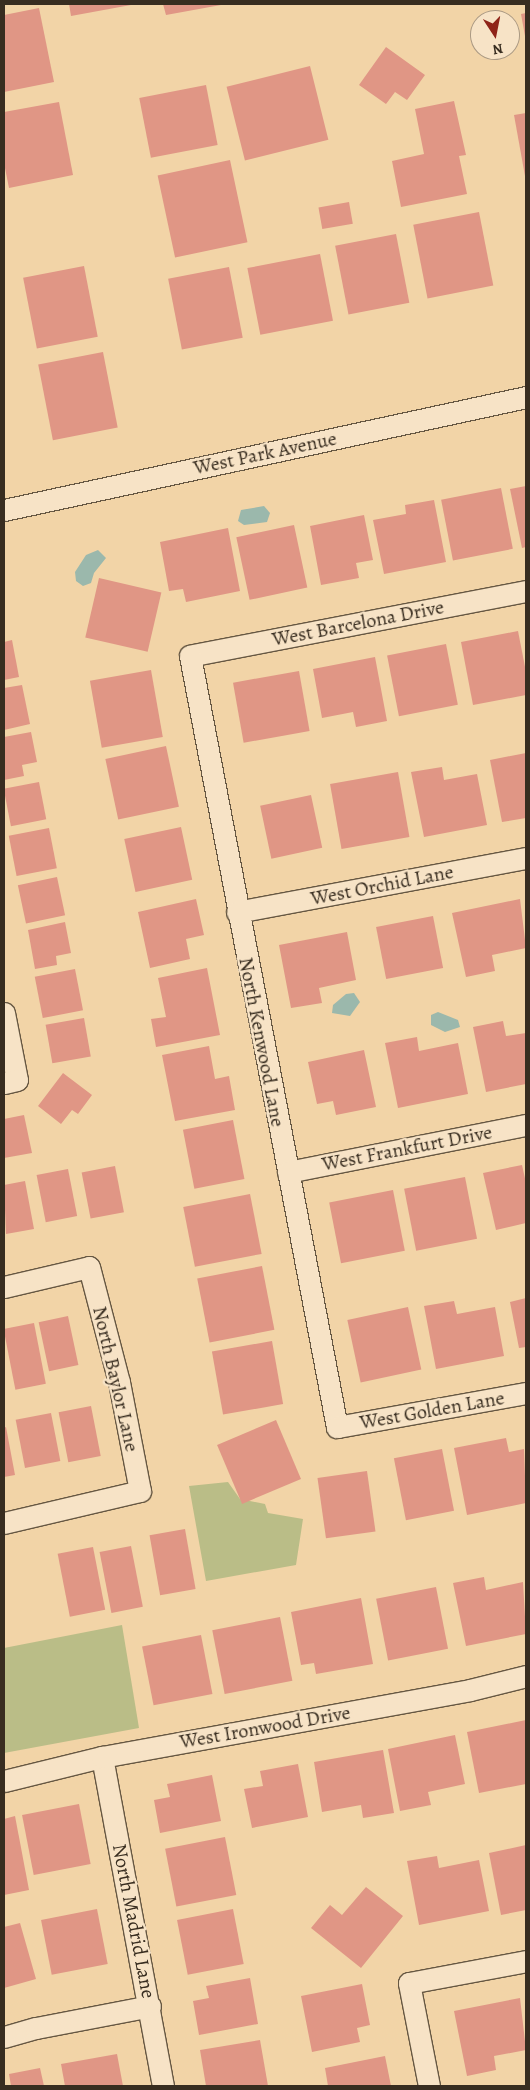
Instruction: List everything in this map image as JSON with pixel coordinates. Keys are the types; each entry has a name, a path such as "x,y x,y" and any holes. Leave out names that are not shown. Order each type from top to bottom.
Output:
{"street":[{"name":"West Park Avenue","path":"4,510 526,397"},
{"name":"West Barcelona Drive","path":"190,656 526,591"},
{"name":"North Kenwood Lane","path":"190,656 237,912 337,1427"},
{"name":"West Orchid Lane","path":"237,912 526,858"},
{"path":"4,1013 10,1082"},
{"name":"West Frankfurt Drive","path":"288,1172 526,1125"},
{"name":"North Baylor Lane","path":"4,1287 89,1267 119,1382 140,1491 4,1523"},
{"name":"West Golden Lane","path":"337,1427 526,1393"},
{"name":"West Ironwood Drive","path":"4,1781 102,1757 470,1690 526,1676"},
{"name":"North Madrid Lane","path":"102,1757 150,2006 163,2086"},
{"path":"429,2086 409,1984 526,1960"},
{"path":"4,2037 36,2028 150,2006"}],"green space":[{"path":"228,1482 240,1499 265,1504 268,1513 303,1519 296,1565 206,1581 189,1486"},
{"path":"122,1625 139,1728 4,1753 4,1648"}],"shaded area":[{"path":"264,506 270,513 267,522 244,525 238,521 241,510"},
{"path":"98,550 106,558 94,573 91,583 83,586 76,581 75,572 86,555"},
{"path":"354,993 360,1002 350,1016 332,1013 333,1005 346,994"},
{"path":"438,1012 458,1020 460,1027 445,1032 431,1025 431,1015"}],"building":[{"path":"69,4 131,4 131,5 71,16"},
{"path":"163,4 221,4 221,5 166,15"},
{"path":"39,8 54,82 4,92 4,15"},
{"path":"526,13 526,36 525,36 521,14"},
{"path":"386,47 425,75 407,100 395,92 386,104 359,85"},
{"path":"310,66 328,140 245,161 227,87"},
{"path":"206,85 218,145 151,158 139,98"},
{"path":"454,101 466,155 459,156 467,194 401,207 392,161 424,154 415,109"},
{"path":"59,102 73,175 9,188 4,163 4,112"},
{"path":"526,113 526,176 525,176 514,115"},
{"path":"230,160 247,242 175,258 158,175"},
{"path":"349,202 353,224 322,229 318,207"},
{"path":"479,212 493,286 428,298 413,225"},
{"path":"396,234 409,303 348,315 335,246"},
{"path":"320,254 333,321 260,335 247,268"},
{"path":"84,266 98,337 37,349 23,278"},
{"path":"229,267 243,338 182,350 168,279"},
{"path":"103,352 118,428 53,440 38,365"},
{"path":"526,486 526,547 522,548 510,489"},
{"path":"501,488 513,549 453,561 441,500"},
{"path":"434,500 446,562 384,574 373,520 406,514 405,505"},
{"path":"364,515 373,560 356,563 359,578 321,585 310,526"},
{"path":"294,525 307,588 250,600 236,537"},
{"path":"228,528 240,591 186,602 183,589 169,591 160,542"},
{"path":"99,578 161,592 148,652 85,637"},
{"path":"518,631 526,672 526,695 473,705 461,642"},
{"path":"12,640 19,677 4,680 4,642"},
{"path":"446,644 458,705 399,716 387,655"},
{"path":"375,657 387,721 356,727 353,712 322,718 313,669"},
{"path":"151,670 163,737 102,748 90,681"},
{"path":"299,671 310,731 244,743 233,683"},
{"path":"22,685 30,724 4,730 4,688"},
{"path":"31,732 37,762 22,765 24,776 4,780 4,737"},
{"path":"166,746 179,807 118,820 105,759"},
{"path":"526,753 526,818 502,822 490,760"},
{"path":"442,767 444,780 477,774 487,825 424,837 411,772"},
{"path":"398,772 409,837 342,849 330,784"},
{"path":"39,782 46,819 11,826 4,789"},
{"path":"311,795 322,848 271,859 260,806"},
{"path":"181,827 192,880 135,892 124,839"},
{"path":"49,828 57,868 17,876 9,836"},
{"path":"57,877 65,915 26,923 18,885"},
{"path":"196,899 204,935 186,939 190,959 150,968 138,912"},
{"path":"520,899 526,948 492,955 495,971 466,977 452,913"},
{"path":"433,916 443,968 386,979 376,927"},
{"path":"65,922 71,953 56,956 57,965 35,969 28,930"},
{"path":"347,932 356,980 319,988 322,1003 291,1008 279,945"},
{"path":"207,968 220,1035 156,1047 151,1019 166,1017 158,978"},
{"path":"75,969 83,1010 43,1018 35,977"},
{"path":"84,1018 91,1056 52,1063 46,1025"},
{"path":"503,1021 506,1036 526,1033 526,1084 486,1092 473,1027"},
{"path":"417,1037 419,1051 458,1043 468,1094 398,1108 385,1043"},
{"path":"209,1046 215,1079 229,1076 235,1110 175,1121 162,1055"},
{"path":"364,1050 376,1107 336,1115 333,1101 317,1104 308,1062"},
{"path":"63,1073 92,1095 78,1114 72,1110 61,1124 38,1106"},
{"path":"24,1115 32,1153 4,1158 4,1119"},
{"path":"233,1120 244,1179 194,1189 183,1130"},
{"path":"522,1165 526,1183 526,1223 496,1230 483,1173"},
{"path":"115,1166 124,1212 91,1219 82,1172"},
{"path":"68,1169 77,1216 46,1222 37,1175"},
{"path":"465,1177 477,1239 416,1251 404,1189"},
{"path":"25,1181 34,1229 6,1234 4,1185"},
{"path":"393,1190 405,1251 341,1263 329,1202"},
{"path":"250,1194 262,1254 195,1267 183,1207"},
{"path":"262,1266 274,1330 210,1342 197,1279"},
{"path":"526,1298 526,1347 519,1348 510,1302"},
{"path":"454,1301 457,1314 495,1307 504,1356 436,1369 424,1306"},
{"path":"408,1307 421,1370 361,1382 347,1320"},
{"path":"68,1316 78,1365 49,1371 39,1322"},
{"path":"34,1323 46,1384 15,1390 4,1329"},
{"path":"272,1341 283,1404 223,1415 212,1352"},
{"path":"91,1406 101,1456 68,1462 59,1412"},
{"path":"51,1413 60,1461 25,1468 16,1420"},
{"path":"276,1420 301,1479 242,1504 217,1445"},
{"path":"6,1427 15,1475 4,1477 4,1428"},
{"path":"506,1438 509,1452 524,1449 526,1503 467,1515 454,1448"},
{"path":"442,1449 454,1511 406,1520 394,1458"},
{"path":"367,1471 375,1531 326,1538 317,1478"},
{"path":"185,1529 196,1589 160,1595 150,1535"},
{"path":"131,1546 143,1607 111,1613 100,1552"},
{"path":"93,1547 105,1610 70,1617 58,1554"},
{"path":"484,1577 486,1590 523,1582 526,1634 466,1646 453,1583"},
{"path":"436,1587 448,1649 388,1660 376,1599"},
{"path":"361,1598 373,1664 316,1674 314,1663 301,1665 291,1612"},
{"path":"280,1617 292,1681 225,1694 212,1630"},
{"path":"201,1635 212,1694 154,1705 142,1646"},
{"path":"526,1720 526,1784 479,1793 467,1732"},
{"path":"455,1735 465,1784 428,1792 431,1805 400,1811 388,1749"},
{"path":"383,1750 394,1813 363,1818 361,1805 322,1812 314,1762"},
{"path":"298,1764 308,1817 252,1828 244,1789 263,1786 260,1771"},
{"path":"212,1775 221,1821 160,1833 154,1800 170,1797 167,1784"},
{"path":"79,1804 91,1864 34,1875 22,1815"},
{"path":"15,1816 29,1890 4,1895 4,1819"},
{"path":"225,1837 236,1895 176,1907 165,1849"},
{"path":"526,1845 526,1910 501,1915 489,1853"},
{"path":"437,1856 439,1868 479,1860 489,1911 419,1925 407,1861"},
{"path":"366,1887 403,1916 361,1968 311,1928 330,1905 342,1915"},
{"path":"97,1909 108,1964 52,1975 41,1920"},
{"path":"233,1909 244,1964 188,1975 177,1920"},
{"path":"20,1923 36,1979 4,1988 4,1927"},
{"path":"250,1978 258,2024 199,2035 193,2001 209,1998 206,1986"},
{"path":"362,1984 370,2025 357,2028 360,2042 312,2052 301,1996"},
{"path":"520,1998 526,2050 494,2056 496,2070 467,2076 454,2011"},
{"path":"260,2040 268,2086 206,2086 200,2050"},
{"path":"117,2054 123,2086 65,2086 61,2064"},
{"path":"385,2056 391,2086 328,2086 325,2068"},
{"path":"40,2068 44,2086 11,2086 9,2074"}]}
